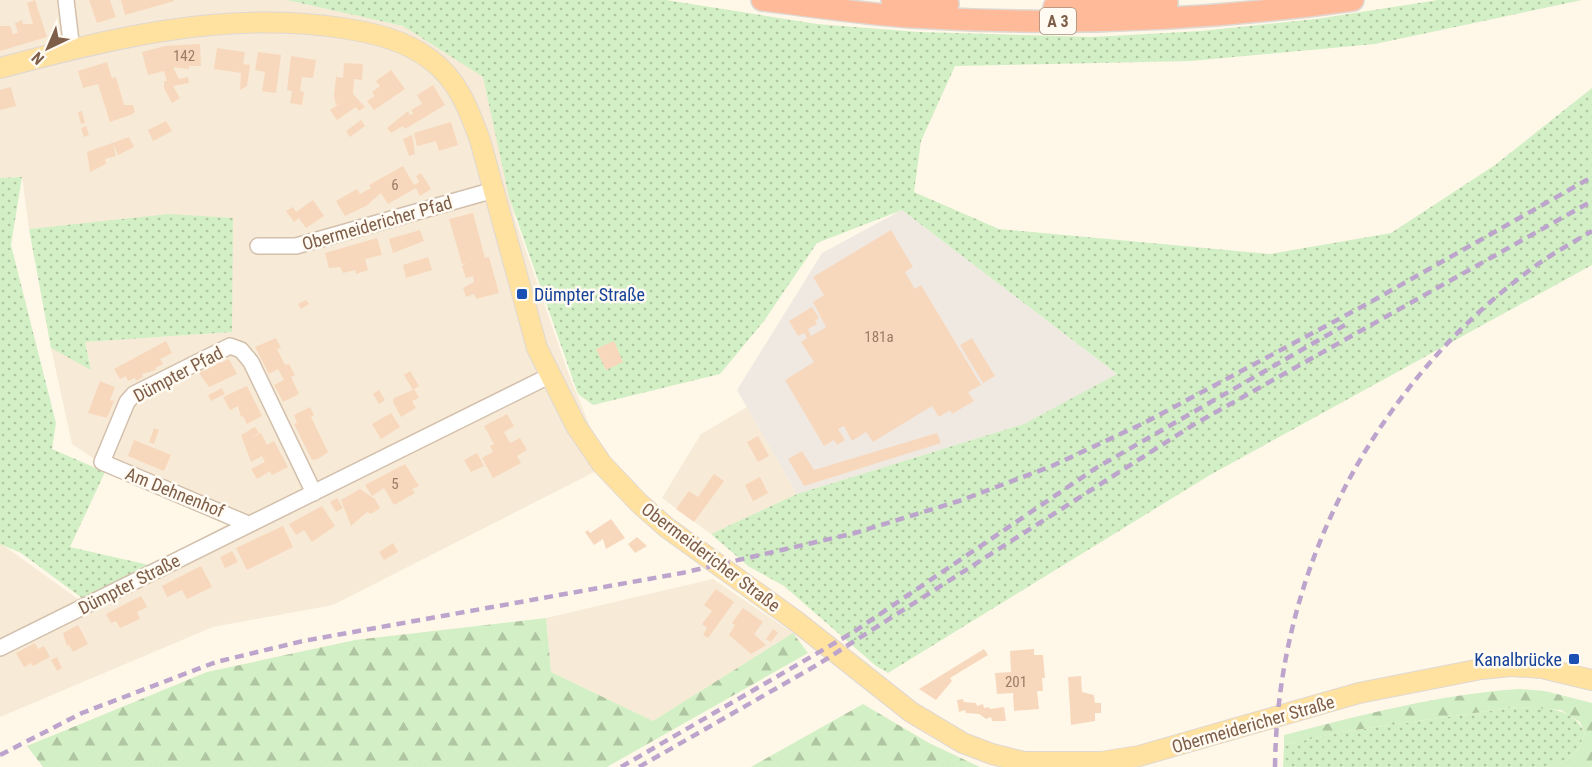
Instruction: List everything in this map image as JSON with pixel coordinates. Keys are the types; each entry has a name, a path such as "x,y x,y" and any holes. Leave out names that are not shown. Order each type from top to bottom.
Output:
{"highway":[{"name":"A 3","path":"762,0 910,17 1011,22 1199,17 1353,0"},
{"name":"A 3","path":"892,0 1012,8 1224,0"}],"main road":[{"name":"Obermeidericher Straße","path":"0,68 143,34 240,22 323,25 387,37 412,47 450,78 468,107 494,190 537,348 576,426 602,464 639,503 666,527 796,621 911,712 963,743 992,754 1024,762 1054,764 1101,762 1139,756 1359,693 1481,669 1510,666 1542,668 1592,680"}],"street":[{"path":"66,0 72,50"},
{"name":"Obermeidericher Pfad","path":"258,246 296,246 494,190"},
{"name":"Dümpter Pfad","path":"102,462 127,402 134,394 230,346 241,350 251,362 314,493"},
{"name":"Dümpter Straße","path":"0,648 549,376"},
{"name":"Am Dehnenhof","path":"102,462 248,524"}],"shaded area":[{"path":"0,0 287,0 403,26 483,77 515,219 567,370 606,466 333,605 213,627 0,717 0,543 78,599 153,565 233,521 109,469 72,444 51,348 91,369 85,342 232,332 169,215 29,229 22,177 0,178"},
{"path":"902,210 1118,375 1024,424 797,494 737,390 822,253"},
{"path":"747,407 797,494 711,534 662,498 701,434"},
{"path":"713,579 793,633 653,721 551,672 546,618"}],"green space":[{"path":"287,0 666,0 817,24 918,32 1092,37 1201,31 1316,19 1438,0 1582,0 1375,44 1191,61 955,66 921,141 914,192 999,229 1270,254 1391,233 1495,165 1592,88 1592,265 1210,475 888,673 876,666 784,586 748,566 711,534 797,494 1024,424 1117,374 902,210 817,243 764,321 720,374 593,405 578,394 509,197 483,77 403,26"},
{"path":"22,177 11,245 56,423 52,449 105,472 70,547 149,565 82,598 21,553 0,544 0,178"},
{"path":"169,214 233,218 232,332 85,342 91,370 51,348 29,229"},
{"path":"546,618 551,672 653,721 793,633 808,653 607,767 43,767 27,746 207,672 355,640"},
{"path":"1520,689 1545,691 1592,703 1592,767 1543,767 1565,761 1570,757 1578,748 1585,733 1580,722 1561,710 1517,707 1341,732 1284,745 1284,735 1372,713 1460,695"},
{"path":"863,704 929,743 980,767 751,767"},
{"path":"1517,707 1556,710 1573,717 1585,733 1570,758 1543,767 1283,767 1284,745 1341,732"}],"building":[{"path":"35,0 47,37 0,51 0,26 10,26 13,34 18,33 15,23 22,20 23,24 33,24 27,3"},
{"path":"89,0 110,0 116,17 97,23"},
{"path":"121,0 174,0 174,1 125,15"},
{"path":"200,44 201,66 189,66 189,69 173,67 179,79 188,77 189,83 173,86 180,98 172,103 164,88 164,81 167,81 164,71 148,75 142,52 165,46"},
{"path":"217,48 245,52 243,64 250,65 247,86 240,90 241,73 214,69"},
{"path":"258,52 281,55 276,93 262,91 265,72 255,70"},
{"path":"291,56 316,60 313,78 302,77 300,91 304,92 302,105 290,103 292,91 287,90"},
{"path":"107,62 112,78 116,77 124,105 133,105 135,111 133,114 110,122 98,84 83,88 78,71"},
{"path":"344,63 363,64 362,80 354,79 353,94 365,107 359,111 356,107 337,120 330,110 342,102 336,105 334,96 336,77 343,78"},
{"path":"391,70 405,89 374,110 367,101 375,96 372,92 380,86 376,81"},
{"path":"433,85 445,105 405,129 403,126 391,133 387,128 408,111 410,115 413,114 411,110 422,104 417,95"},
{"path":"11,87 16,106 0,110 0,90"},
{"path":"82,111 85,123 81,124 78,112"},
{"path":"361,120 365,126 350,137 346,131"},
{"path":"166,121 172,131 153,141 148,130"},
{"path":"451,122 458,145 439,151 436,141 417,146 414,133"},
{"path":"86,126 89,135 84,137 81,128"},
{"path":"412,135 415,154 409,156 403,139"},
{"path":"129,137 134,147 118,155 113,144 116,156 105,159 106,164 90,172 87,152"},
{"path":"403,166 414,185 419,182 416,176 421,173 431,189 420,196 416,188 388,204 381,193 366,206 345,216 336,201 357,189 360,194 371,188 369,185"},
{"path":"313,200 324,216 306,228 299,218 294,222 286,211 293,207 296,212"},
{"path":"473,213 485,258 489,257 499,293 476,299 474,294 466,297 463,288 474,282 473,276 466,278 462,266 466,263 462,264 449,219"},
{"path":"420,230 424,241 393,253 389,239"},
{"path":"891,230 913,267 905,272 915,289 921,285 981,385 968,392 974,401 952,414 950,410 939,417 932,406 873,442 866,432 852,441 844,426 838,429 845,440 837,445 834,440 824,446 785,380 814,362 801,342 807,338 804,333 798,336 789,321 812,307 819,318 815,321 817,324 808,329 811,336 826,327 813,302 824,295 813,277"},
{"path":"377,238 382,255 365,259 368,270 356,274 355,270 343,273 340,267 329,268 325,253"},
{"path":"428,257 432,270 406,278 403,265"},
{"path":"306,300 309,304 301,309 298,304"},
{"path":"276,338 281,348 277,349 285,365 289,364 295,375 291,377 299,394 283,402 274,385 284,380 278,369 269,374 255,347"},
{"path":"972,338 995,376 983,383 960,345"},
{"path":"166,341 172,353 160,359 163,364 155,368 156,370 142,374 143,377 136,381 135,378 128,381 126,376 120,379 114,369"},
{"path":"614,341 623,362 606,370 596,349"},
{"path":"229,359 237,374 209,387 199,373 216,365 216,361 220,363"},
{"path":"410,371 419,386 414,389 419,398 412,401 416,408 401,417 393,402 394,398 413,390 404,375"},
{"path":"100,381 115,387 110,400 114,401 107,418 88,413"},
{"path":"247,386 262,416 247,424 243,416 241,417 238,406 230,410 223,397"},
{"path":"222,388 225,394 211,401 208,395"},
{"path":"379,390 385,400 379,404 373,394"},
{"path":"310,407 314,415 311,417 328,452 312,460 294,424 297,423 294,415"},
{"path":"391,413 400,427 381,439 372,424"},
{"path":"507,414 514,426 504,432 510,443 520,438 527,450 517,456 521,463 493,478 482,458 493,452 490,446 494,444 484,426"},
{"path":"255,427 259,433 250,438 261,433 267,445 274,441 288,467 272,475 270,471 257,479 251,469 265,462 262,456 251,462 241,435"},
{"path":"154,428 159,430 154,444 149,442"},
{"path":"937,433 941,443 804,486 788,459 802,451 814,470"},
{"path":"758,436 769,456 758,462 747,442"},
{"path":"134,440 171,455 164,471 128,456"},
{"path":"477,453 484,466 471,472 464,460"},
{"path":"405,464 419,486 412,489 415,493 394,505 384,488 372,496 365,485"},
{"path":"714,474 724,481 694,522 676,509 689,491 698,497"},
{"path":"760,477 768,493 753,501 745,485"},
{"path":"360,489 375,499 380,508 371,514 367,512 351,526 341,500"},
{"path":"337,498 343,508 336,512 330,502"},
{"path":"322,506 335,526 312,542 304,530 296,535 289,524"},
{"path":"611,519 625,538 606,549 603,539 594,545 585,532 588,530 590,533"},
{"path":"283,526 293,547 247,570 236,548"},
{"path":"637,537 647,546 635,553 628,544"},
{"path":"393,543 398,552 384,560 379,552"},
{"path":"232,551 238,562 225,568 220,557"},
{"path":"201,566 212,587 187,599 182,590 167,597 162,586"},
{"path":"716,589 734,602 708,638 703,635 707,628 702,624 712,611 704,605"},
{"path":"141,596 147,607 137,612 140,619 120,628 116,621 111,623 106,614"},
{"path":"743,608 763,622 754,634 766,645 751,654 729,635 735,625 732,623"},
{"path":"78,625 88,644 73,652 69,645 67,646 63,633"},
{"path":"773,629 778,633 771,642 766,639"},
{"path":"35,643 38,649 44,646 50,657 33,666 31,663 24,667 16,653"},
{"path":"984,649 988,655 950,678 952,681 936,700 919,689"},
{"path":"1034,649 1034,655 1043,655 1045,678 1042,678 1043,691 1037,691 1039,709 1014,711 1013,693 997,694 995,673 1011,672 1010,651"},
{"path":"57,657 62,668 57,671 51,660"},
{"path":"1081,676 1082,692 1094,695 1095,703 1101,703 1101,713 1095,713 1095,721 1071,725 1068,677"},
{"path":"963,699 964,702 976,703 977,706 983,704 984,708 1004,707 1006,721 992,721 991,717 986,719 979,714 966,713 965,710 959,712 957,700"}],"railway":[{"path":"0,755 82,713 216,662 303,641 682,573 855,533 959,501 1052,466 1144,423 1367,304 1592,177"},
{"path":"639,767 817,665 1193,425 1592,201"},
{"path":"1275,767 1280,693 1294,620 1316,551 1346,484 1384,422 1429,364 1480,311 1538,264 1592,231"},
{"path":"621,767 852,633 1096,468 1345,325"}],"place":[{"name":"Dümpter Straße","path":"522,294"},
{"name":"Kanalbrücke","path":"1574,659"}]}
